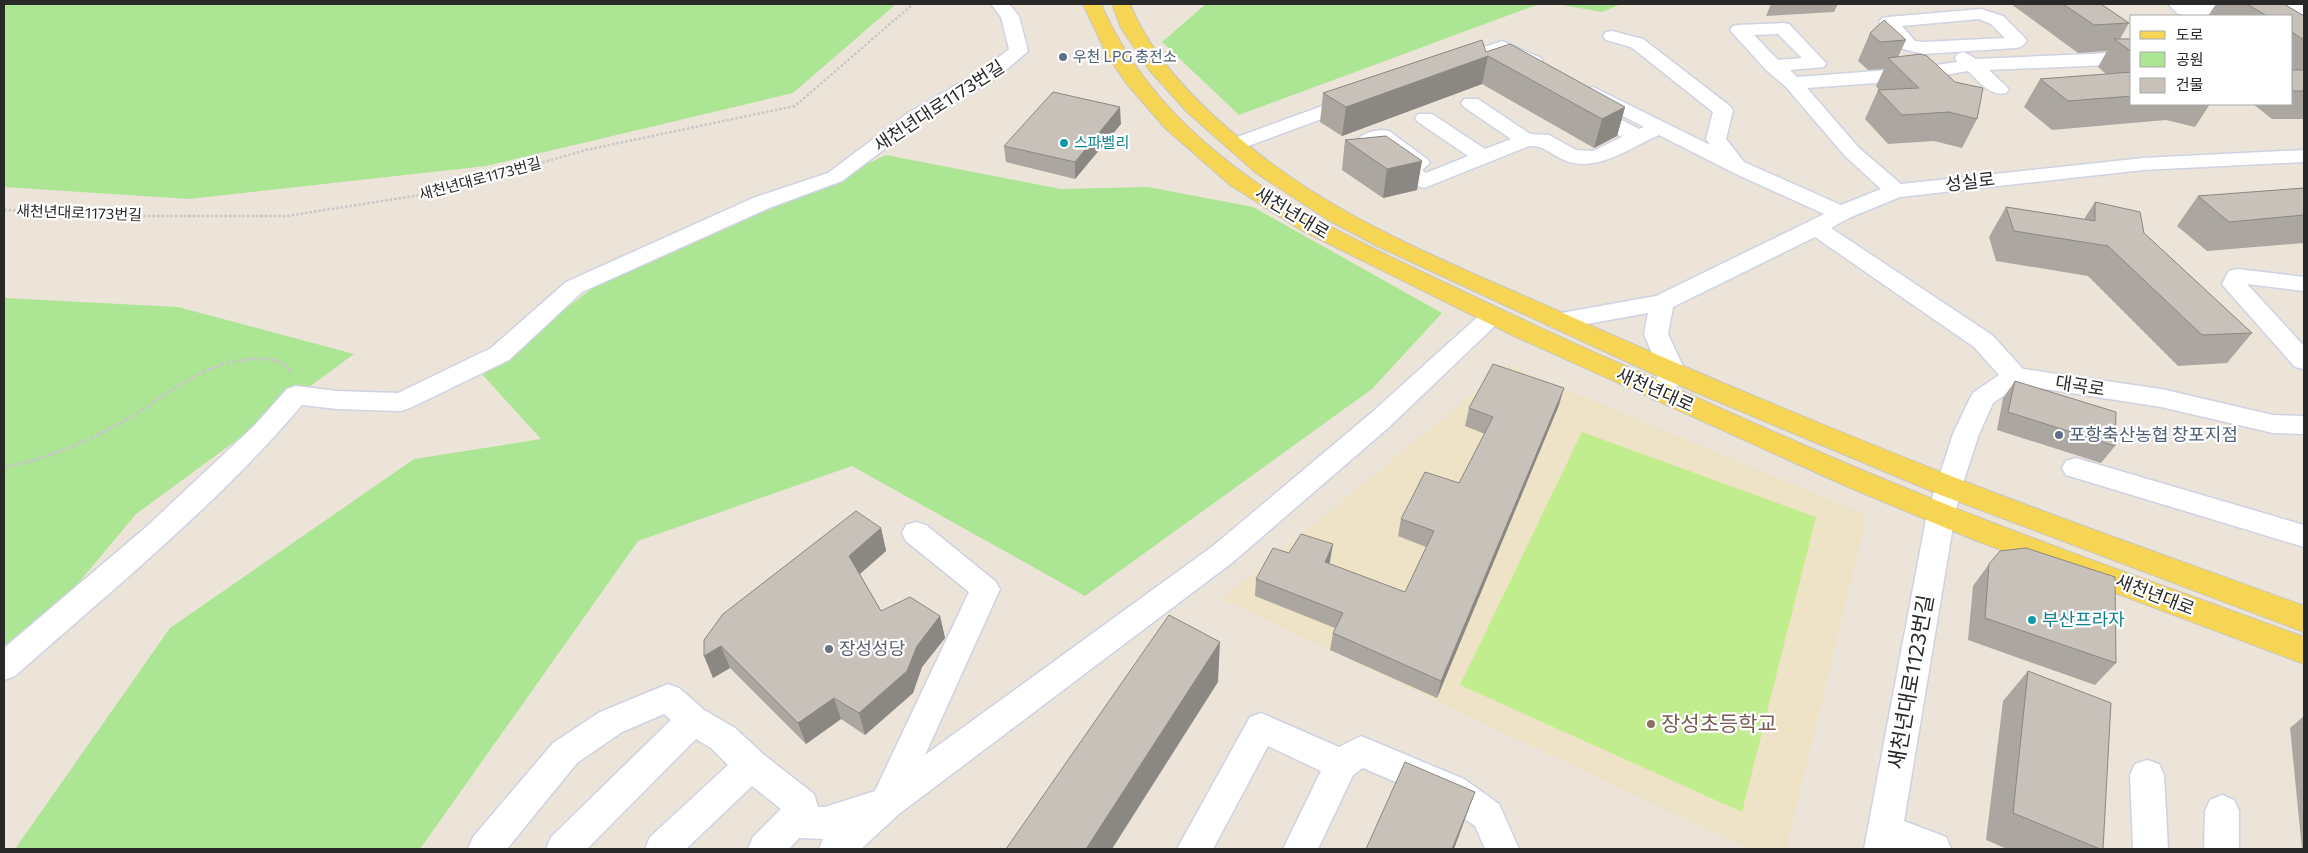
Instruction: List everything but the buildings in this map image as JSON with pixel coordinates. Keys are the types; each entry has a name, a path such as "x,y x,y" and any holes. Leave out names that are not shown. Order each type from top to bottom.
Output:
{"main road":[{"name":"새천년대로","path":"1092,4 1099,24 1125,67 1161,112 1205,153 1241,182 1322,232 1491,317 1666,382 2304,651"},
{"name":"새천년대로","path":"1121,4 1130,28 1157,67 1194,108 1272,173 1336,215 1388,242 1559,321 1666,382"},
{"name":"새천년대로","path":"1945,500 2304,619"}],"street":[{"name":"새천년대로1173번길","path":"296,395 337,400 401,402 500,354 574,287 761,203 835,177 915,117 991,73 1019,52 1010,16 1000,4"},
{"path":"2176,4 2184,10 2304,9"},
{"path":"1981,14 1997,20 2018,41 2015,43 1923,48 1909,45 1888,25 1888,22 1892,20 1918,18 1981,14"},
{"path":"1918,18 1998,88"},
{"path":"1612,36 1636,42 1723,110 1716,139 1737,167"},
{"path":"1437,70 1502,46 1555,73"},
{"path":"1474,56 1488,62 1504,64 1537,82"},
{"path":"1793,83 1916,74 1971,65 2130,58"},
{"path":"1773,66 1793,83 1852,152 1896,191"},
{"path":"1638,137 1572,91 1662,127 1737,167 1841,213"},
{"path":"1236,144 1373,93"},
{"path":"1471,103 1526,140"},
{"path":"1425,118 1483,157"},
{"path":"1407,169 1424,182 1526,140 1542,139 1572,156 1596,157 1662,127"},
{"name":"성실로","path":"1559,321 1662,303 1816,228 1841,213 1896,191 2143,164 2304,156"},
{"path":"1816,228 1983,341 2015,376 1983,398 1966,434 1945,500"},
{"path":"2304,284 2237,276 2234,284 2304,360"},
{"path":"1662,303 1656,334 1666,382"},
{"path":"836,849 887,803 1222,554 1379,421 1491,317"},
{"name":"대곡로","path":"2015,376 2161,398 2273,424 2304,425"},
{"path":"4,667 154,536 264,432 296,395"},
{"path":"2076,468 2304,536"},
{"name":"새천년대로1123번길","path":"1884,840 1945,500"},
{"path":"792,822 825,823 887,803 985,588 916,533"},
{"path":"485,849 564,753 611,722 668,698 693,720 723,738 751,765 802,805 792,822 764,849"},
{"path":"563,849 693,720"},
{"path":"1194,849 1261,727 1342,764"},
{"path":"1300,849 1342,764 1361,751 1452,790 1487,815 1502,849"},
{"path":"662,849 751,765"},
{"path":"2147,775 2151,849"},
{"path":"2221,849 2222,811"},
{"path":"1884,840 1934,849"}],"path":[{"name":"새천년대로1173번길","path":"4,210 136,216 286,216 440,192 586,150 795,106 913,4"},
{"path":"4,467 58,452 101,434 133,417 194,375 232,363 267,358 288,364 293,372 296,395"}],"shaded area":[{"name":"장성초등학교","path":"1508,365 1867,515 1786,849 1748,849 1222,599"}],"green space":[{"path":"4,4 896,4 793,93 486,166 189,199 4,187"},
{"path":"1206,4 1539,4 1239,115 1162,42"},
{"path":"1557,4 1621,4 1602,12"},
{"path":"886,155 1061,189 1148,187 1253,207 1442,313 1372,389 1085,596 852,466 638,541 420,849 15,849 170,628 414,459 541,439 480,372 597,285 784,203"},
{"path":"4,298 178,307 354,354 136,514 4,672"},
{"path":"1582,432 1816,517 1742,812 1460,685"}],"place":[{"name":"우천 LPG 충전소","path":"1063,57"},
{"name":"스파벨리","path":"1064,143"},
{"name":"포항축산농협 창포지점","path":"2059,435"},
{"name":"부산프라자","path":"2032,620"},
{"name":"장성성당","path":"829,649"},
{"name":"장성초등학교","path":"1651,724"}]}
